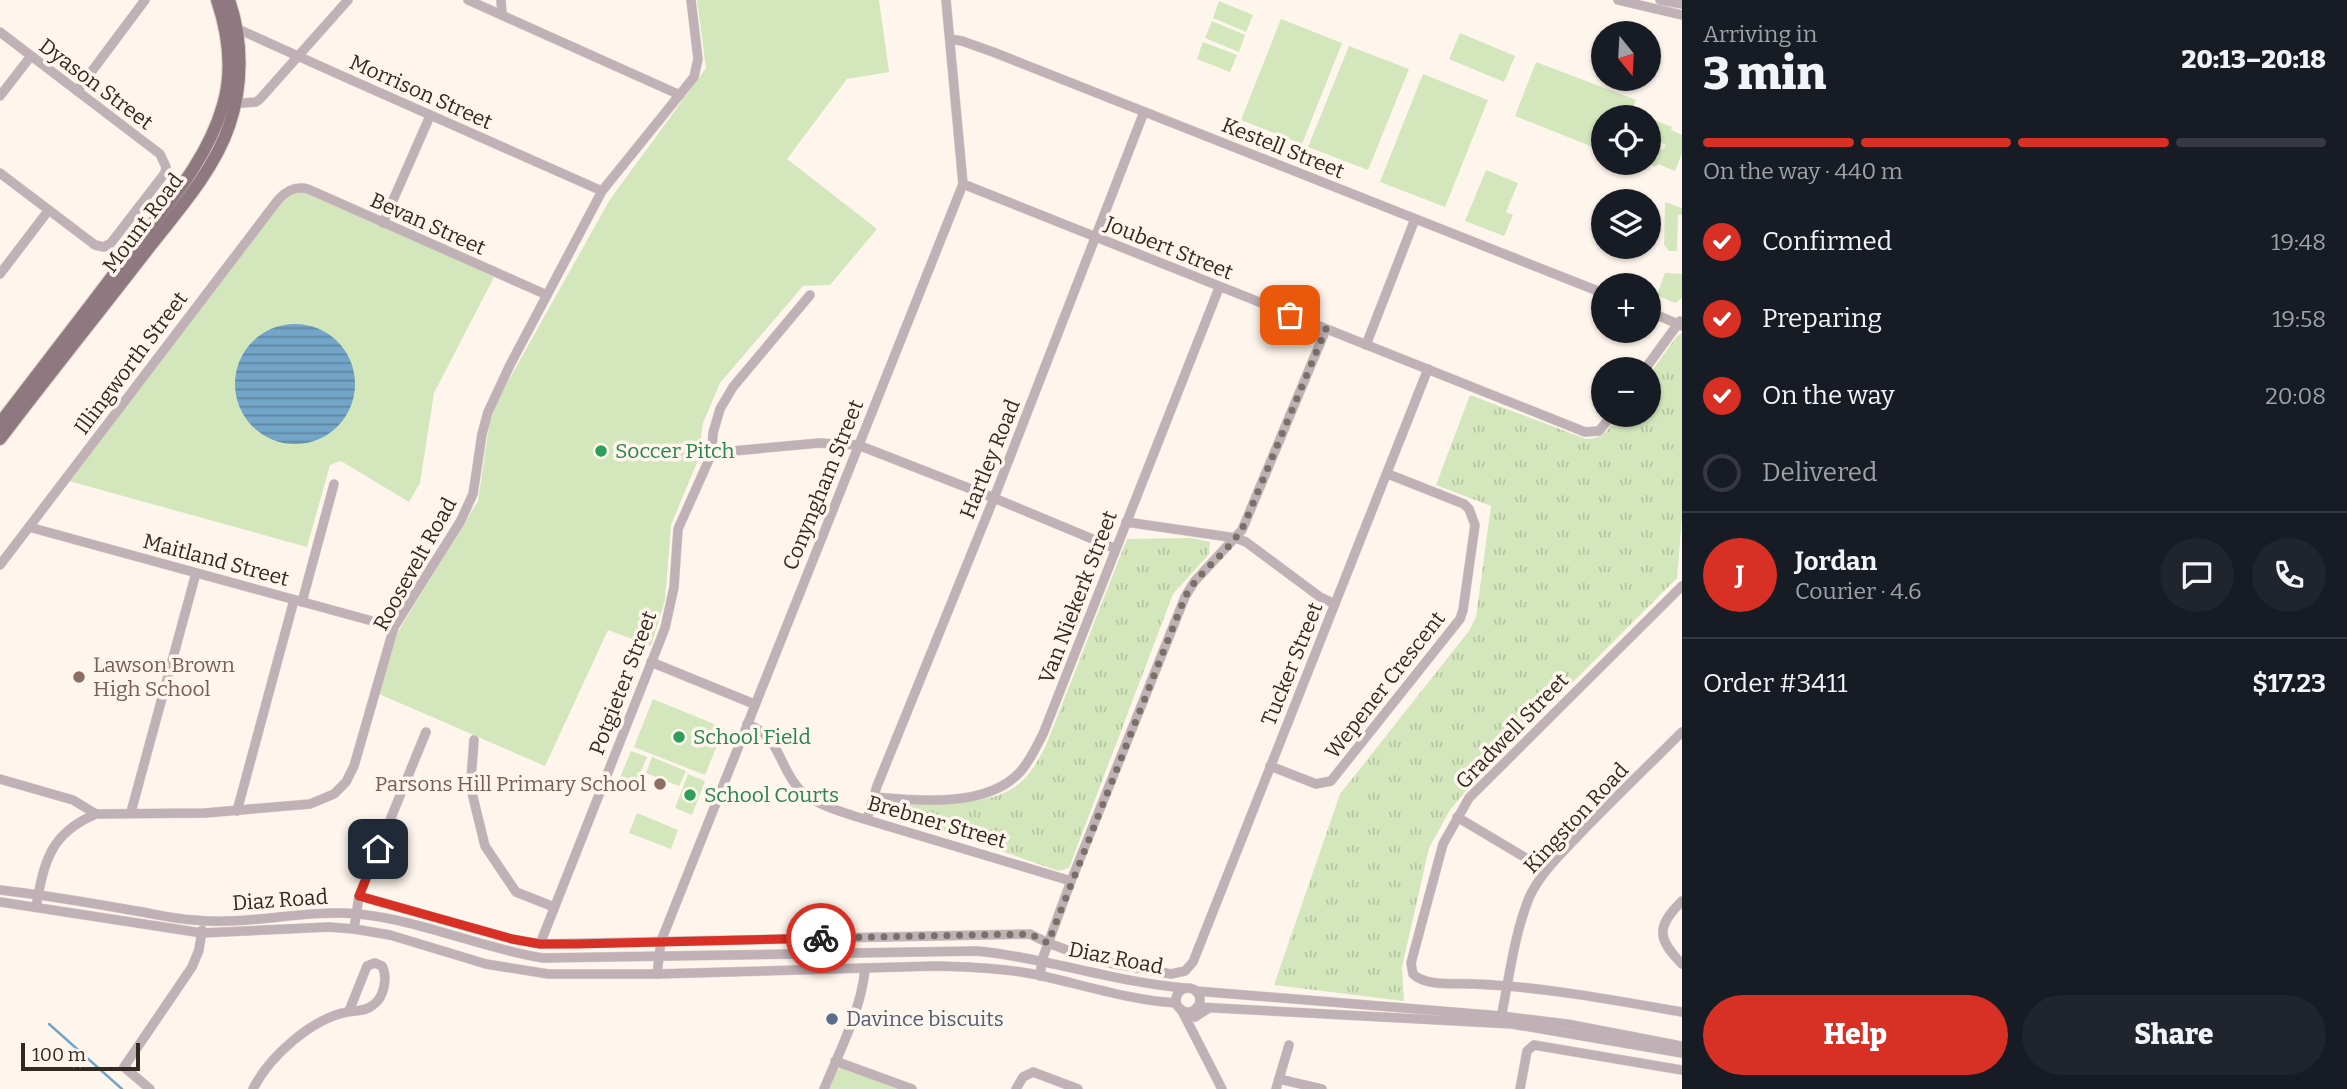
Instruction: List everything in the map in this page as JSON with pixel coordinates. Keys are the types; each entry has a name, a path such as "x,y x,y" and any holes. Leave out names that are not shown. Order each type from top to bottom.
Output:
{"main road":[{"name":"Mount Road","path":"217,0 232,29"},
{"name":"Mount Road","path":"0,439 37,383 216,153 229,126 229,103 240,71 229,0"},
{"name":"Mount Road","path":"0,423 37,383"}],"street":[{"path":"77,91 144,0"},
{"path":"229,103 256,102 260,99 348,0"},
{"path":"468,0 680,95"},
{"path":"501,0 502,15"},
{"name":"Roosevelt Road","path":"36,907 44,864 52,848 79,821 96,814 205,813 320,802 334,794 346,782 354,766 394,627 470,504 488,412 602,191 694,77 697,66 691,0"},
{"name":"Conyngham Street","path":"657,974 661,941 963,184 946,0"},
{"path":"1618,0 1682,15"},
{"path":"1660,0 1682,4"},
{"name":"Morrison Street","path":"232,29 300,55 430,116 602,191"},
{"name":"Dyason Street","path":"0,32 160,154 166,167 165,173 138,207"},
{"name":"Kestell Street","path":"950,39 993,51 1591,288"},
{"path":"0,96 31,56"},
{"name":"Hartley Road","path":"867,819 1144,112"},
{"path":"383,223 430,116"},
{"path":"0,173 95,245 104,247 111,243 138,207 160,224"},
{"name":"Joubert Street","path":"963,184 1585,432 1596,432 1601,427"},
{"name":"Bevan Street","path":"295,188 308,189 547,295"},
{"name":"Illingworth Street","path":"0,565 278,200 287,191 295,188"},
{"path":"0,274 48,211"},
{"path":"1366,345 1415,219"},
{"name":"Van Niekerk Street","path":"874,797 969,798 992,792 1018,774 1027,764 1042,734 1219,288"},
{"name":"Potgieter Street","path":"540,944 668,618 674,587 680,521 712,453 715,421 725,398 810,295"},
{"path":"1654,357 1679,323 1661,316"},
{"path":"1040,976 1042,960 1071,881 1185,597 1194,582 1236,538 1246,522 1326,329"},
{"name":"Tucker Street","path":"1185,971 1193,962 1428,369"},
{"path":"712,453 818,443 858,445 1114,548"},
{"name":"Wepener Crescent","path":"1270,766 1316,784 1331,781 1460,619 1475,525 1469,509 1464,504 1388,474"},
{"path":"237,811 334,484"},
{"path":"1126,522 1148,527 1218,534 1247,542 1320,597 1335,604"},
{"name":"Maitland Street","path":"29,527 394,627"},
{"path":"131,812 196,573"},
{"name":"Gradwell Street","path":"1507,985 1426,981 1413,974 1411,963 1443,844 1469,798 1682,586"},
{"path":"651,662 754,704"},
{"name":"Brebner Street","path":"747,724 762,730 769,738 801,792 840,811 1071,881"},
{"path":"354,929 359,896 426,732"},
{"name":"Kingston Road","path":"1500,1020 1529,899 1546,870 1682,732"},
{"path":"474,740 472,793 485,846 516,892 554,906"},
{"path":"0,779 72,800 96,814"},
{"path":"1457,817 1546,870"},
{"name":"Diaz Road","path":"0,890 203,921 356,914 396,920 543,958 956,950 1000,953 1042,960 1129,982 1185,988"},
{"name":"Diaz Road","path":"359,896 512,939 540,944 1030,934 1048,943 1110,963 1171,974 1185,971"},
{"path":"1682,901 1668,915 1664,923 1663,938 1665,945 1682,964"},
{"name":"Diaz Road","path":"0,902 202,933 329,927 354,929 390,935 486,964 564,975 978,967 1040,976 1138,1000 1179,1006"},
{"path":"150,1089 124,1067 192,967 199,950 203,921"},
{"path":"253,1089 267,1065 289,1044 318,1025 349,1011 362,1010 377,1001 385,978 382,966 375,963 367,966 349,1011"},
{"path":"824,1089 864,983 865,968"},
{"path":"1507,985 1574,993 1682,1013"},
{"path":"1222,1089 1179,1006 1177,996 1185,988 1500,1020 1682,1053"},
{"path":"1195,1034 1199,1000 1196,991"},
{"path":"1179,1006 1188,1011 1214,1007 1567,1024 1682,1046"},
{"path":"1289,1045 1277,1084 1322,1089"},
{"path":"1520,1089 1529,1049 1534,1045 1682,1070"},
{"path":"835,1061 912,1089"},
{"path":"1017,1087 1026,1074 1032,1072 1078,1089"}],"green space":[{"path":"697,0 879,0 889,72 847,79 787,159 877,229 830,285 803,286 720,383 703,423 698,460 671,525 665,600 651,646 608,630 545,766 379,694 396,635 478,501 489,426 496,403 609,201 706,68"},
{"path":"1219,1 1253,15 1246,32 1213,18"},
{"path":"1281,19 1342,43 1302,144 1241,120"},
{"path":"1212,21 1245,35 1239,52 1205,38"},
{"path":"1460,33 1515,56 1504,82 1449,59"},
{"path":"1203,42 1237,55 1230,72 1197,59"},
{"path":"1349,46 1409,69 1368,170 1308,147"},
{"path":"1536,62 1591,83 1591,91 1612,91 1636,100 1634,105 1591,105 1591,146 1515,116"},
{"path":"1423,74 1488,100 1445,207 1380,182"},
{"path":"1661,123 1682,135 1682,153 1675,171 1661,165 1661,149 1666,145 1661,143"},
{"path":"1486,170 1518,183 1506,212 1513,215 1504,236 1465,221"},
{"path":"298,191 309,193 494,277 434,393 420,483 409,502 341,461 330,465 307,547 69,481 283,199"},
{"path":"1665,202 1682,208 1682,215 1678,215 1677,251 1669,251 1664,245"},
{"path":"1665,273 1682,274 1682,298 1675,303 1661,297 1661,284"},
{"path":"1682,333 1682,516 1677,578 1474,781 1450,810 1429,848 1402,967 1404,1001 1274,985 1340,794 1469,631 1476,617 1491,506 1436,485 1470,395 1586,439 1597,437 1610,427 1661,427 1661,358"},
{"path":"1192,538 1210,542 1209,554 1173,594 1069,868 1059,871 894,814 891,806 895,802 990,798 1021,782 1047,743 1127,539"},
{"name":"School Field","path":"653,699 724,728 705,775 634,747"},
{"name":"School Courts","path":"631,751 647,757 633,791 617,785"},
{"name":"School Courts","path":"652,757 686,771 679,786 646,773"},
{"name":"School Courts","path":"688,774 705,781 692,815 675,808"},
{"path":"637,813 678,830 671,849 629,833"},
{"path":"841,1068 903,1089 828,1089 835,1070"}],"water":[{"path":"295,324 318,328 338,341 351,361 355,384 351,407 338,427 318,440 295,444 272,440 252,427 239,407 235,384 239,361 252,341 272,328"}],"waterway":[{"path":"49,1024 122,1089"}],"way so far":[{"path":"821,938 1030,934 1048,943 1185,597 1194,582 1236,538 1244,525 1326,329 1290,315"}],"place":[{"name":"Soccer Pitch","path":"601,451"},
{"name":"Lawson Brown High School","path":"79,677"},
{"name":"School Field","path":"679,737"},
{"name":"Parsons Hill Primary School","path":"660,784"},
{"name":"School Courts","path":"690,795"},
{"name":"Davince biscuits","path":"832,1019"}],"route":[{"path":"378,849 359,896 512,939 540,944 577,944 821,938"}]}
